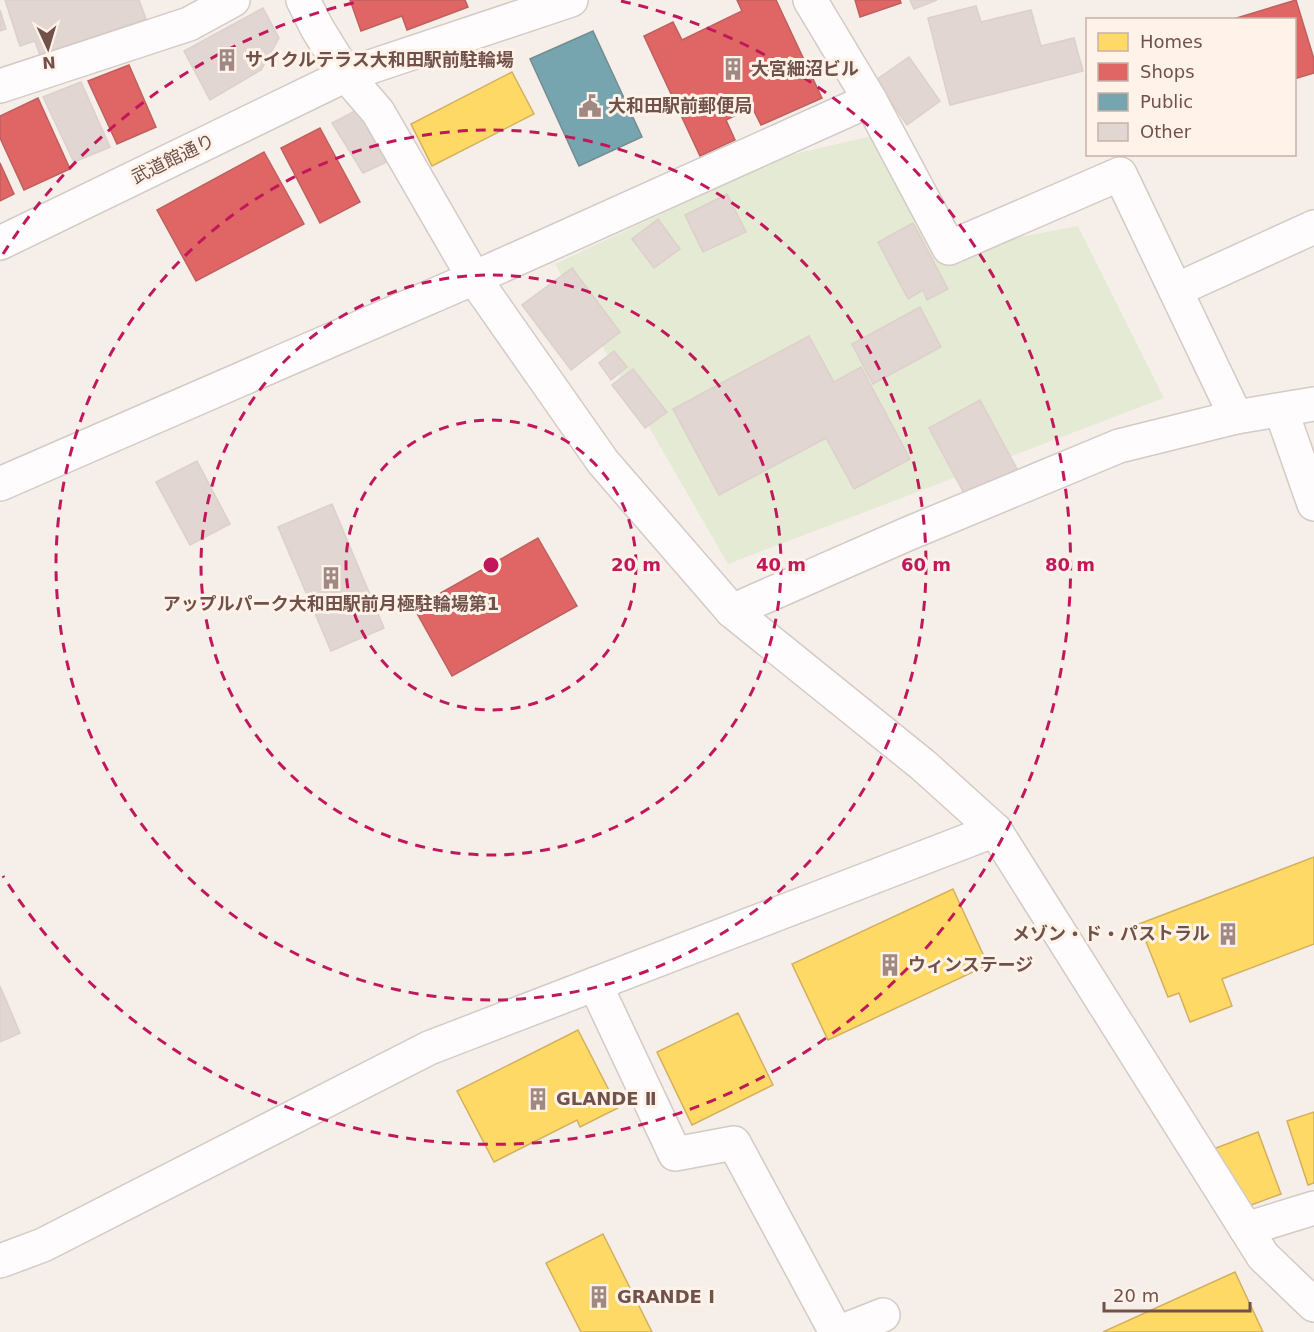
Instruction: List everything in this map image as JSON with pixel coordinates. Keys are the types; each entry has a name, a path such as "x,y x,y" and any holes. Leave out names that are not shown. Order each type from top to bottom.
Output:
{"street":[{"path":"0,87 189,24 233,0"},
{"path":"303,0 346,75 378,112 474,278 603,462 732,611 923,765 995,830 1263,1256 1314,1305"},
{"name":"武道館通り","path":"0,243 346,75 571,0"},
{"path":"810,0 870,100 949,248 1120,174 1236,417"},
{"path":"0,484 474,278 870,100"},
{"path":"1176,290 1314,227"},
{"path":"732,611 905,535 1119,446 1236,417 1314,404"},
{"path":"1281,410 1314,504"},
{"path":"0,1261 43,1245 429,1047 995,830"},
{"path":"595,984 675,1154 734,1143 838,1332 883,1315"},
{"path":"1246,1229 1314,1208"}],"green space":[{"path":"880,134 942,252 1078,226 1164,398 728,564 555,264 782,157"}],"building: Homes":[{"path":"512,72 534,114 432,166 411,124"},
{"name":"メゾン・ド・パストラル","path":"1314,857 1314,944 1222,979 1232,1006 1190,1022 1179,993 1168,997 1139,924"},
{"name":"ウィンステージ","path":"953,889 988,965 828,1040 792,964"},
{"path":"738,1013 773,1085 692,1125 657,1052"},
{"name":"GLANDE Ⅱ","path":"578,1030 618,1108 580,1127 577,1120 494,1162 457,1091"},
{"path":"1314,1112 1314,1183 1308,1185 1287,1121"},
{"path":"1258,1132 1281,1194 1243,1208 1211,1150"},
{"name":"GRANDE Ⅰ","path":"603,1234 652,1332 581,1332 546,1263"},
{"path":"1235,1272 1263,1332 1103,1332"}],"building: Shops":[{"path":"350,0 465,0 468,7 407,30 402,16 361,31"},
{"name":"大宮細沼ビル","path":"737,0 776,0 822,98 761,125 752,107 726,120 735,140 700,156 644,36 673,22 682,40 742,11"},
{"path":"855,0 900,0 901,3 860,17"},
{"path":"1296,0 1314,59 1314,73 1296,78 1296,18 1237,18"},
{"path":"129,65 156,127 117,144 88,81"},
{"path":"38,98 70,169 24,190 0,138 0,116"},
{"path":"320,128 360,202 320,223 281,148"},
{"path":"264,152 304,224 196,281 157,210"},
{"path":"0,163 14,194 0,201"},
{"path":"538,538 577,606 452,676 414,608"}],"building: Public":[{"path":"593,31 642,137 579,166 530,59"}],"building: Other":[{"path":"5,0 139,0 146,19 40,55 35,41 20,46"},
{"path":"910,0 937,0 914,9"},
{"path":"976,6 981,22 1031,10 1041,46 1074,38 1083,71 950,105 928,18"},
{"name":"サイクルテラス大和田駅前駐輪場","path":"263,8 279,38 261,70 210,100 184,51"},
{"path":"0,10 6,29 0,31"},
{"path":"909,57 940,101 907,125 876,80"},
{"path":"81,82 110,147 74,162 43,97"},
{"path":"357,110 387,162 363,173 332,123"},
{"path":"727,194 746,232 703,252 685,215"},
{"path":"658,219 680,249 654,268 632,239"},
{"path":"913,223 948,289 927,300 923,290 908,299 878,242"},
{"path":"572,268 620,332 571,370 522,305"},
{"path":"920,307 941,347 873,384 852,344"},
{"path":"809,336 834,382 861,367 910,459 854,489 826,438 719,495 673,409"},
{"path":"614,351 627,367 611,380 599,363"},
{"path":"633,369 667,412 645,428 612,385"},
{"path":"980,400 1017,469 966,497 929,428"},
{"path":"197,461 230,524 190,545 156,482"},
{"name":"アップルパーク大和田駅前月極駐輪場第1","path":"332,504 384,628 331,651 278,527"},
{"path":"0,986 20,1033 0,1042"}],"place":[{"name":"サイクルテラス大和田駅前駐輪場","path":"227,60"},
{"name":"大宮細沼ビル","path":"733,69"},
{"name":"大和田駅前郵便局","path":"590,106"},
{"name":"アップルパーク大和田駅前月極駐輪場第1","path":"331,578"},
{"name":"メゾン・ド・パストラル","path":"1228,934"},
{"name":"ウィンステージ","path":"890,965"},
{"name":"GLANDE Ⅱ","path":"538,1099"},
{"name":"GRANDE Ⅰ","path":"599,1297"}]}
